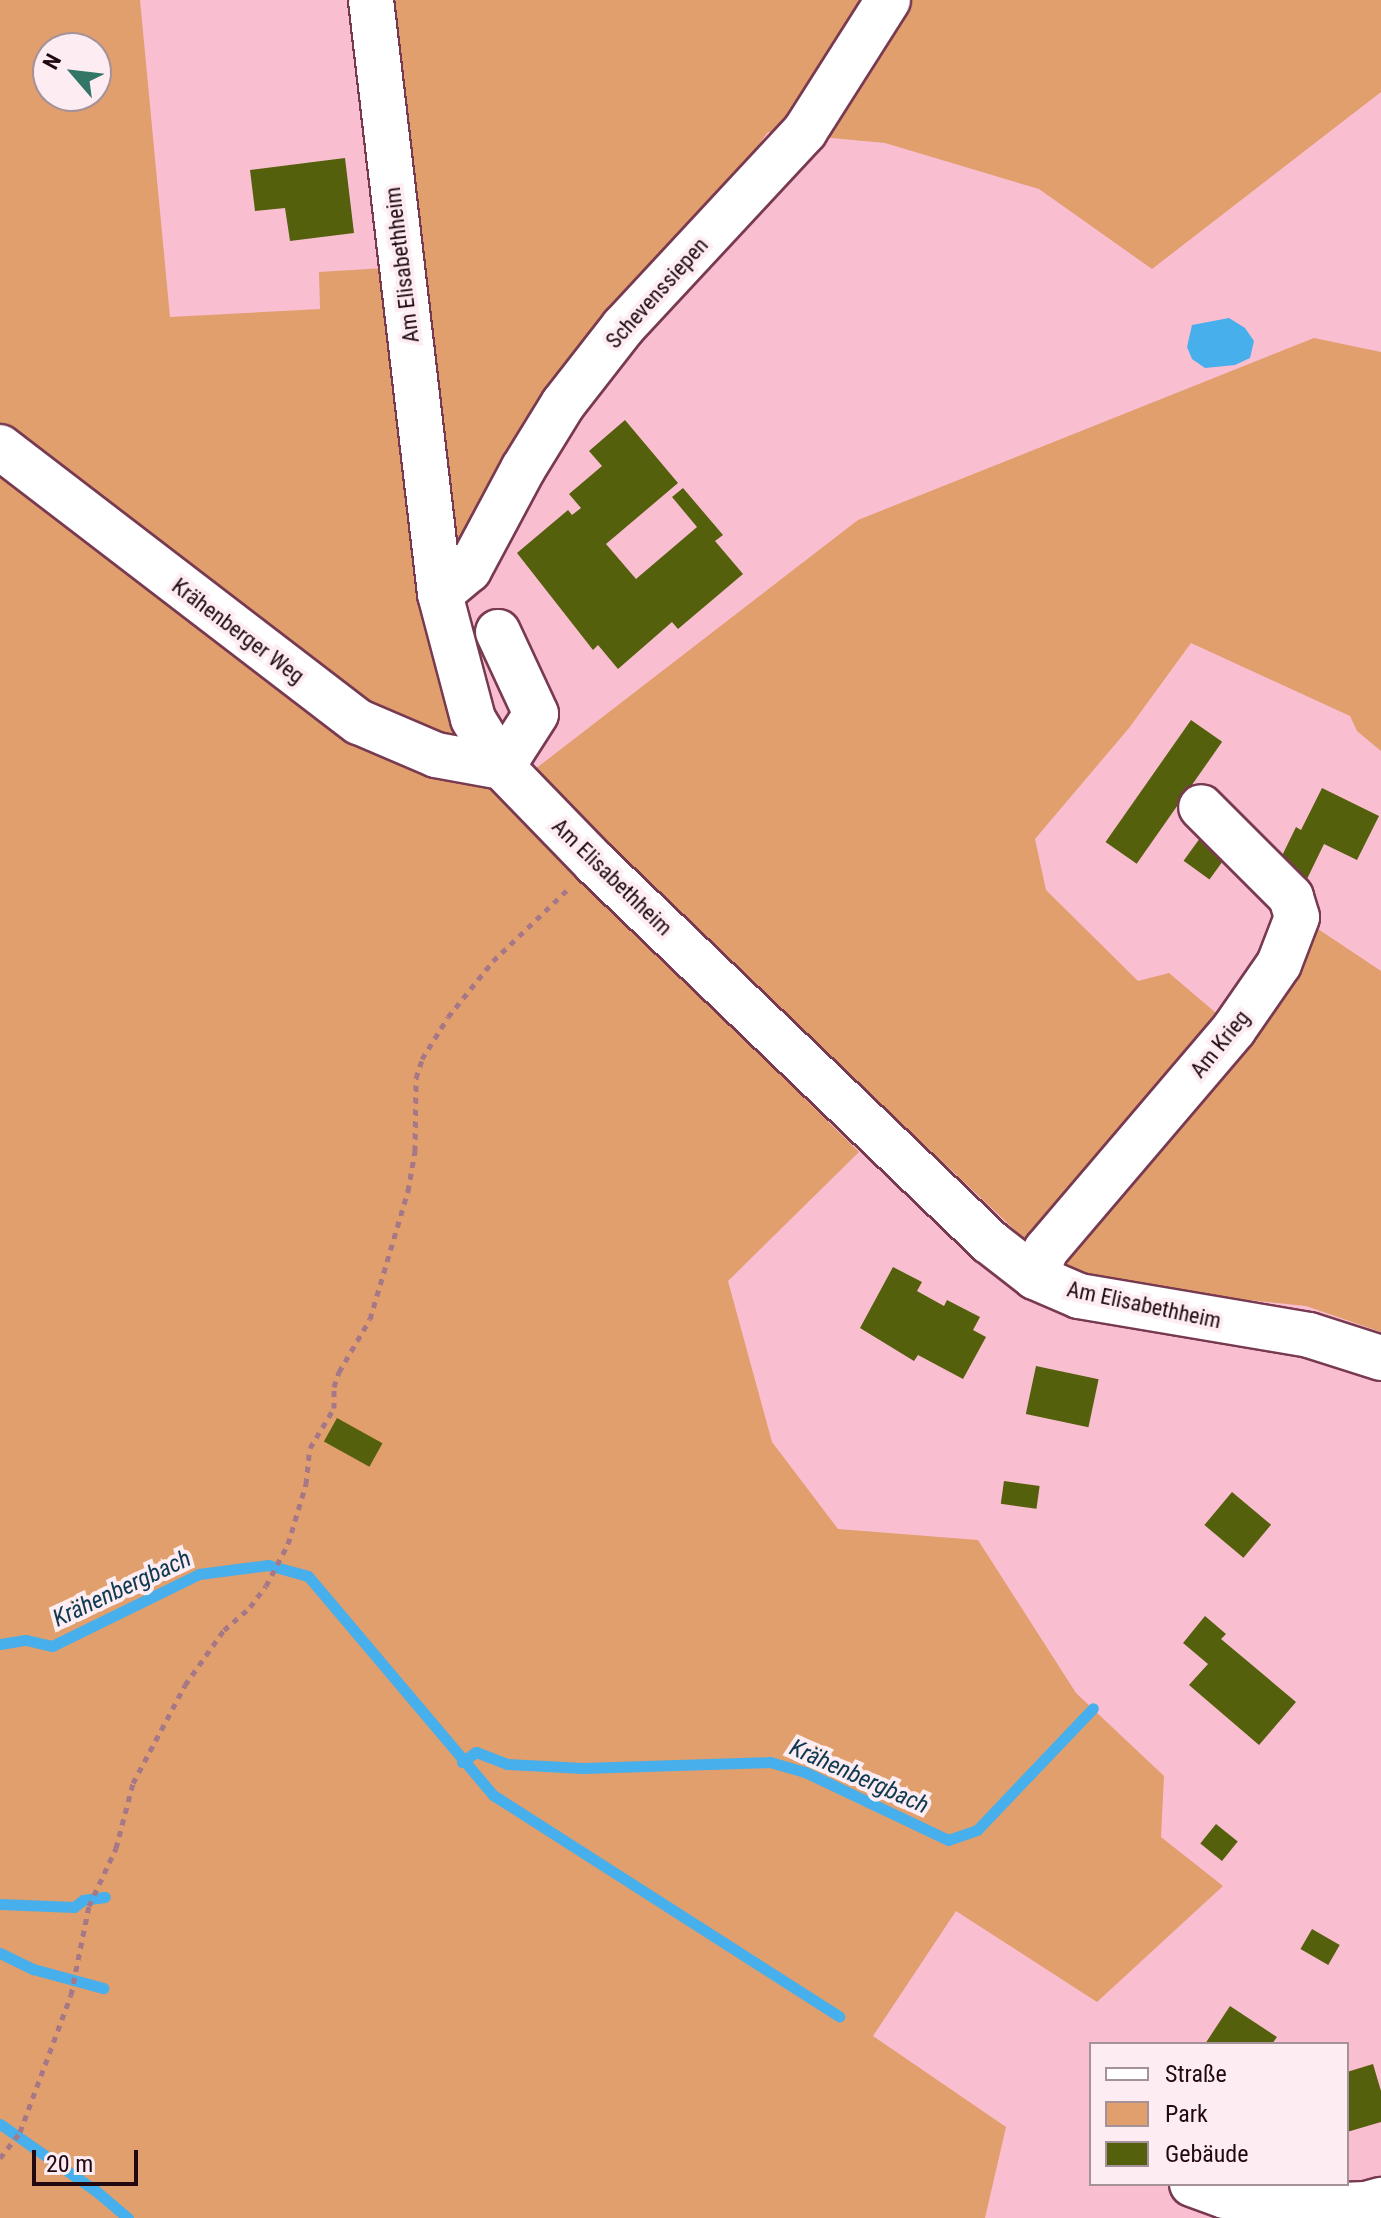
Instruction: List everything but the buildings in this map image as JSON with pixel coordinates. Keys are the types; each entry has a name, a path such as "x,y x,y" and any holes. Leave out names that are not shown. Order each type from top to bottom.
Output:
{"street":[{"name":"Am Elisabethheim","path":"371,0 440,594 473,719 502,767 595,863 990,1242 1035,1277 1079,1296 1309,1335 1381,1358"},
{"name":"Schevenssiepen","path":"440,594 469,570 563,404 623,327 805,131 888,0"},
{"name":"Krähenberger Weg","path":"0,447 359,722 436,755 502,767"},
{"path":"498,632 536,714 502,767"},
{"name":"Am Krieg","path":"1035,1277 1046,1250 1234,1029 1279,964 1297,917 1291,897 1201,807"},
{"path":"1198,2186 1225,2196 1291,2207 1366,2204 1381,2200"}],"path":[{"path":"0,2158 20,2132 71,1995 89,1906 116,1848 133,1783 185,1685 224,1630 250,1607 266,1586 288,1544 306,1484 310,1448 334,1408 334,1387 339,1372 370,1319 408,1191 415,1151 416,1078 422,1059 448,1017 511,941 595,863"}],"green space":[{"path":"0,0 140,0 170,317 320,309 319,272 385,268 414,581 456,744 401,730 0,434"},
{"path":"389,0 1381,0 1381,92 1152,269 1039,189 885,143 768,132 453,558"},
{"path":"1314,338 1381,352 1381,751 1357,731 1350,716 1191,643 1129,728 1035,839 1046,890 1138,981 1169,973 1229,1024 1036,1250 530,773 858,520"},
{"path":"0,462 486,780 525,824 859,1152 728,1281 772,1442 838,1529 978,1540 1076,1693 1164,1776 1161,1837 1223,1886 1097,2002 956,1911 873,2036 1006,2127 985,2218 0,2218"},
{"path":"1318,929 1381,971 1381,1332 1306,1306 1144,1289 1080,1276 1051,1257 1239,1035"}],"water":[{"path":"1229,318 1245,328 1254,341 1250,358 1235,365 1205,368 1192,359 1187,347 1192,325"}],"waterway":[{"name":"Krähenbergbach","path":"0,1644 26,1640 52,1646 199,1574 268,1565 308,1576 493,1795 839,2016"},
{"name":"Krähenbergbach","path":"462,1762 476,1752 507,1764 583,1768 770,1762 805,1772 948,1840 977,1830 1093,1708"},
{"name":"Krähenbergbach","path":"0,1904 74,1907 83,1900 105,1897"},
{"name":"Krähenbergbach","path":"0,1953 33,1969 103,1988"},
{"name":"Krähenbergbach","path":"0,2124 96,2191 128,2218"}]}
